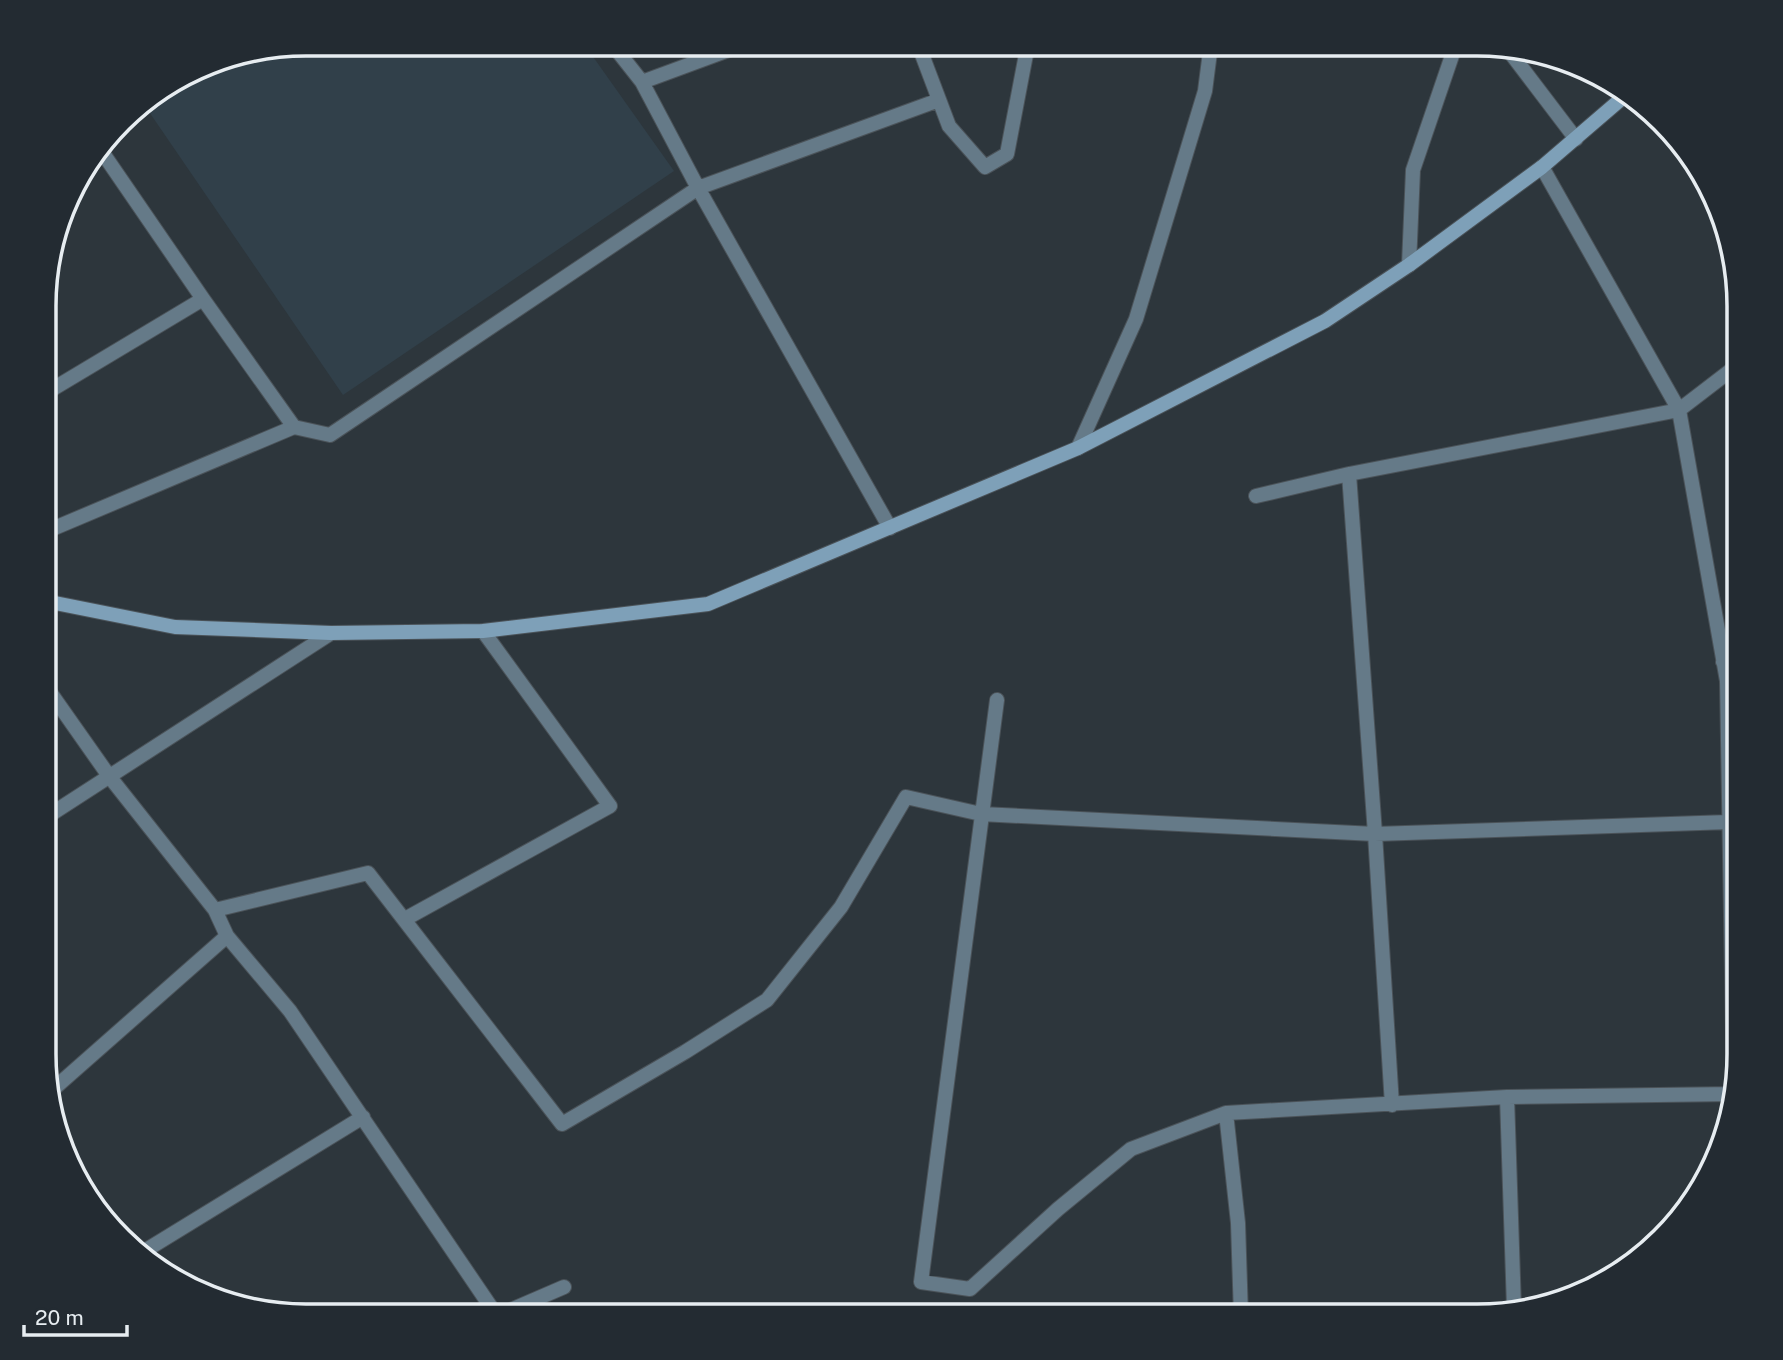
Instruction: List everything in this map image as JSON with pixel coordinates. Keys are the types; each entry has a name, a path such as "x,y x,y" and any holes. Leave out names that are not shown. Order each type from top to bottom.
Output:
{"street":[{"path":"621,56 642,82 698,188 890,528"},
{"path":"642,82 712,56"},
{"path":"922,56 949,126 985,167 1007,154 1026,56"},
{"path":"1078,448 1136,319 1205,91 1209,56"},
{"path":"1409,265 1413,170 1451,56"},
{"path":"1515,59 1576,139"},
{"path":"56,527 294,427 330,435 698,188 939,100"},
{"path":"56,603 175,627 331,633 483,631 708,604 1078,448 1325,321 1409,265 1542,167 1619,101"},
{"path":"106,157 294,427"},
{"path":"1542,167 1679,410 1727,679"},
{"path":"56,387 203,299"},
{"path":"1256,496 1349,474 1679,410 1727,373"},
{"path":"1349,474 1392,1105"},
{"path":"405,919 610,806 483,631"},
{"path":"57,810 331,633"},
{"path":"997,700 921,1282 970,1289 1058,1209 1130,1149 1226,1113 1507,1097 1724,1093"},
{"path":"57,701 109,776 215,909 227,936 290,1011 489,1304"},
{"path":"215,909 368,873 562,1124 685,1052 767,999 841,907 906,797 981,814 1375,834 1726,822"},
{"path":"58,1085 227,936"},
{"path":"1507,1097 1514,1301"},
{"path":"1226,1113 1238,1223 1241,1304"},
{"path":"149,1248 363,1117"},
{"path":"525,1304 564,1287"}],"shaded area":[{"path":"593,56 674,171 343,395 149,112 181,89 210,75 273,58"}]}
